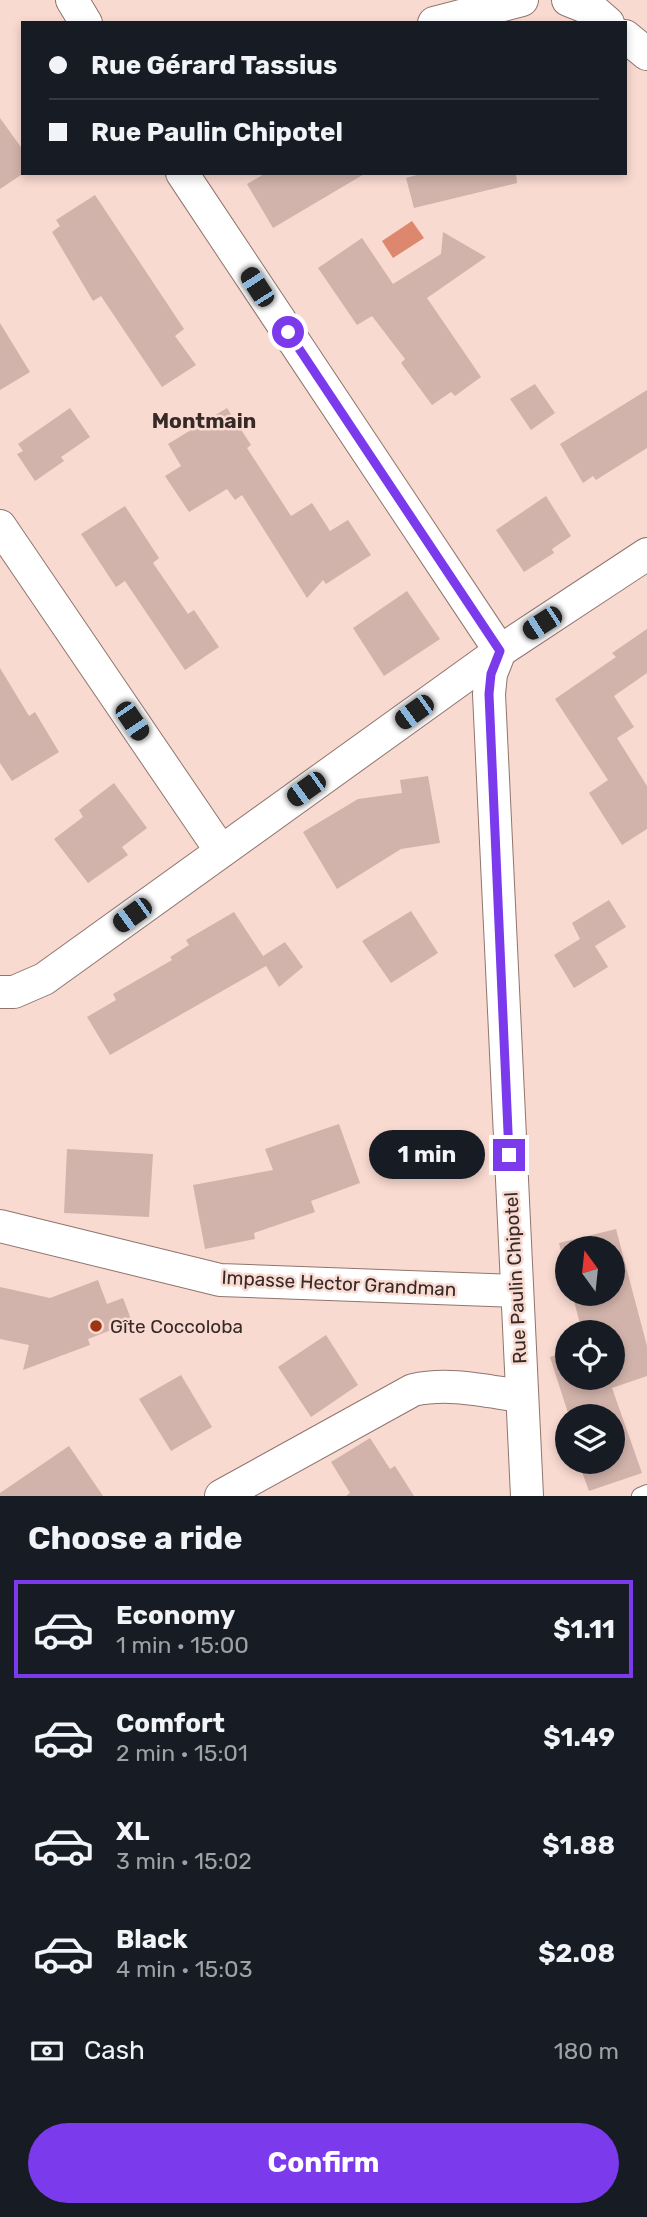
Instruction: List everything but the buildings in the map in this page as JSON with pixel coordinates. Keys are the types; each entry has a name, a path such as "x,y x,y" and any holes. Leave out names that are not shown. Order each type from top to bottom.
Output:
{"street":[{"path":"72,0 85,21"},
{"path":"442,21 522,0"},
{"path":"568,0 593,10 606,21"},
{"path":"627,38 647,54"},
{"path":"183,175 500,651"},
{"path":"0,526 220,851"},
{"path":"0,992 14,992 44,979 500,651 647,554"},
{"name":"Rue Paulin Chipotel","path":"500,651 491,674 489,694 527,1496"},
{"name":"Impasse Hector Grandman","path":"0,1226 220,1280 516,1291"},
{"path":"220,1496 413,1390 432,1386 454,1387 521,1396"}],"lane":[{"path":"640,1496 647,1493"}],"shaded area":[{"path":"412,221 424,238 393,258 382,241"}],"place":[{"name":"Gîte Coccoloba","path":"96,1326"}],"district":[{"name":"Montmain","path":"204,421"}],"route":[{"path":"288,332 500,651 491,674 489,694 509,1155"}]}
